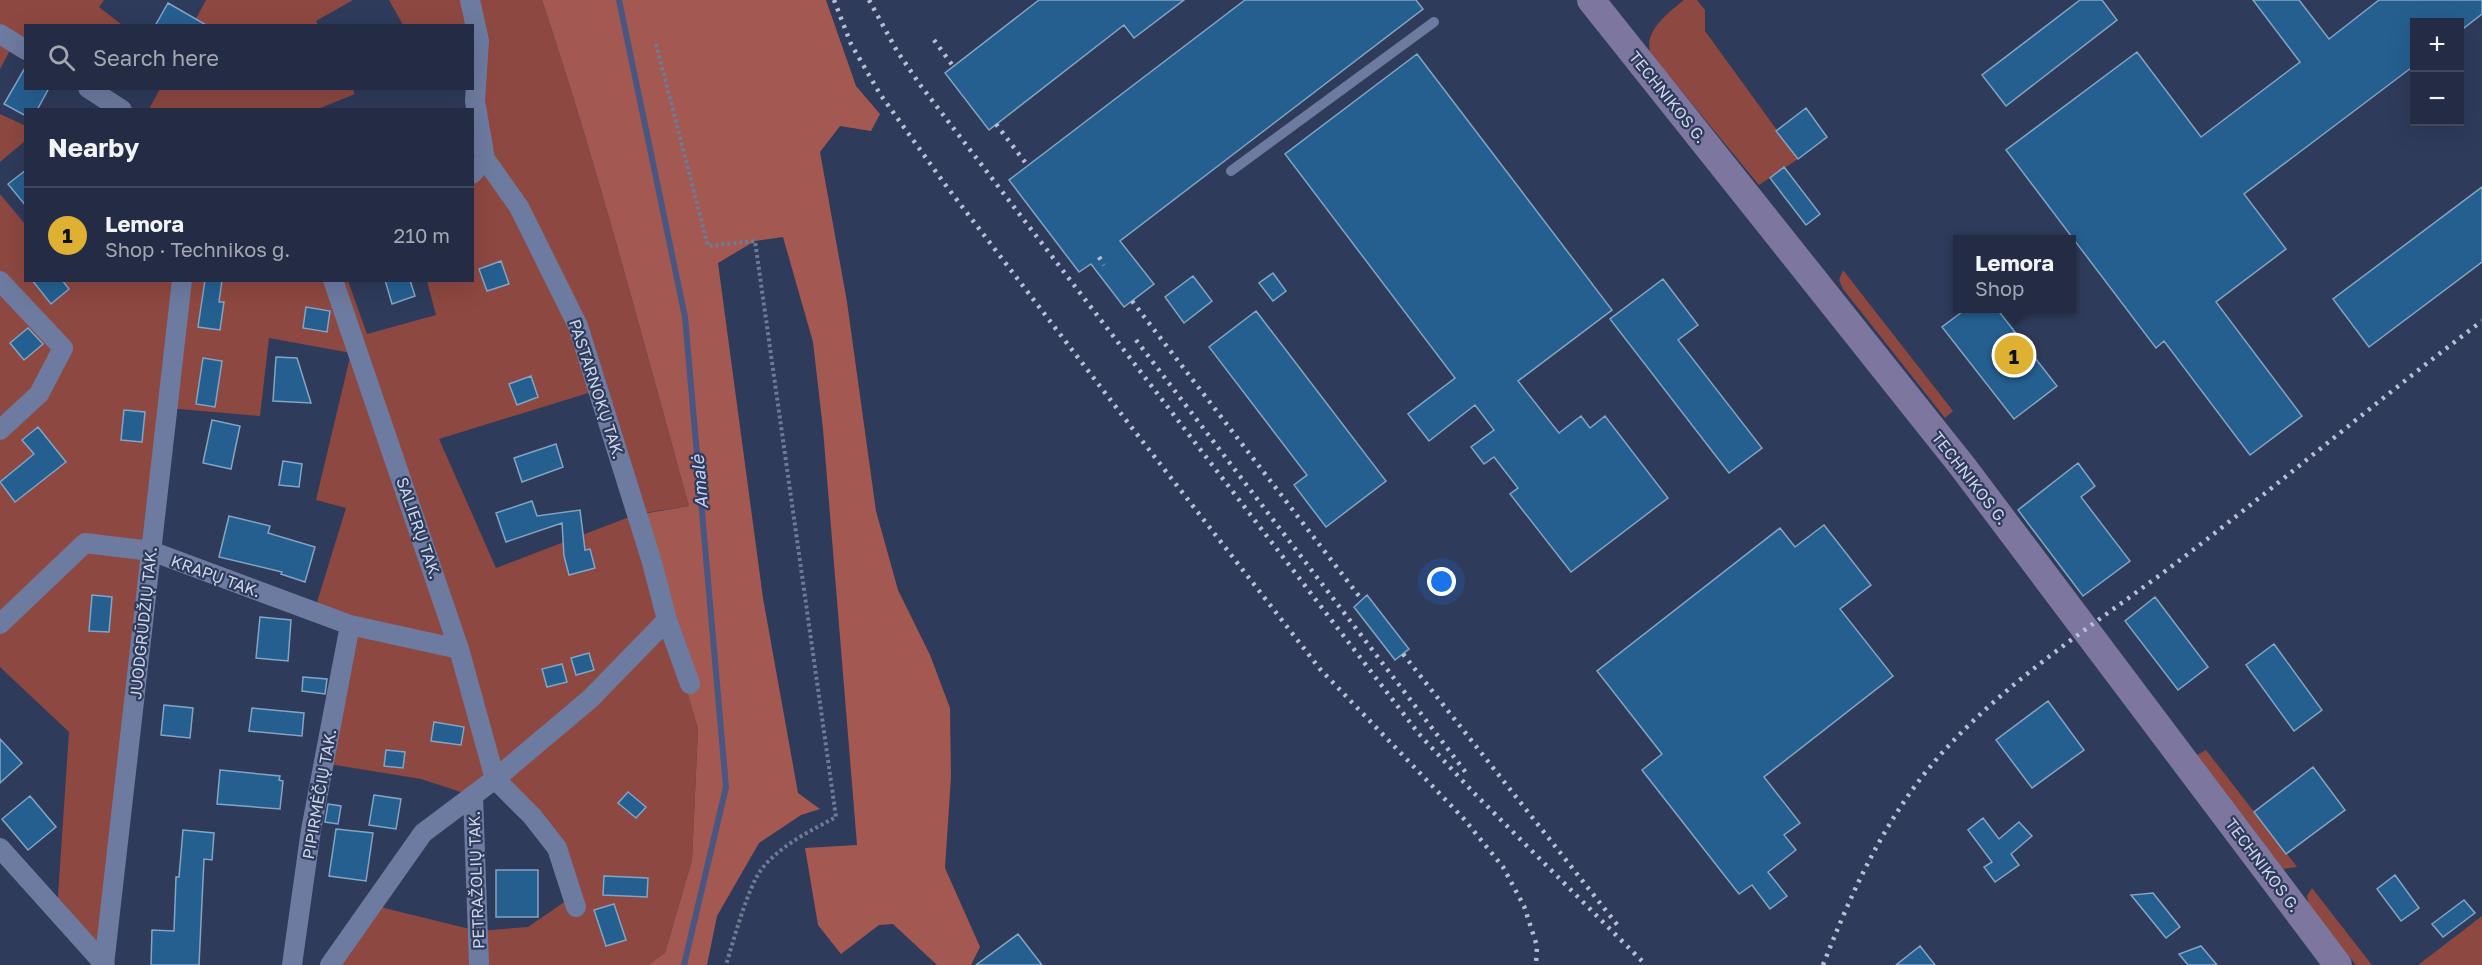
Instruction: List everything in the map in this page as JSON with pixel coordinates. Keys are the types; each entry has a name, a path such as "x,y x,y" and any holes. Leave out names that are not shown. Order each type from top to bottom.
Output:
{"street":[{"name":"PASTARNOKŲ TAK.","path":"470,0 479,41 475,101 485,159 519,207 578,326 651,559 667,620 690,684"},
{"name":"TECHNIKOS G.","path":"1591,0 1963,467 2338,965"},
{"path":"0,34 24,49"},
{"path":"91,90 119,108"},
{"path":"474,172 485,159"},
{"path":"0,281 63,348 39,394 0,430"},
{"name":"JUODGRŪDŽIŲ TAK.","path":"104,964 182,282"},
{"name":"SALIERŲ TAK.","path":"334,282 459,649 495,780"},
{"name":"KRAPŲ TAK.","path":"0,624 85,543 151,551 350,625 459,649"},
{"path":"330,965 423,833 495,780 590,699 667,620"},
{"name":"PIPIRMĖČIŲ TAK.","path":"292,965 311,830 350,625"},
{"path":"495,780 532,816 558,848 576,907"},
{"name":"PETRAŽOLIŲ TAK.","path":"473,796 479,965"},
{"path":"0,848 104,964"}],"lane":[{"path":"1231,171 1434,22"}],"path":[{"path":"656,44 708,246 755,240 836,817 798,837 760,870 738,925 726,965"}],"shaded area":[{"path":"0,0 104,0 99,7 121,24 24,24 24,49 14,43 0,69"},
{"path":"206,0 353,0 316,21 318,24 193,24"},
{"path":"389,0 542,0 619,252 689,506 638,514 698,729 692,860 665,953 648,965 330,965 372,905 478,931 528,927 573,896 557,848 495,780 473,796 421,779 323,763 350,625 314,612 346,508 316,500 351,353 269,338 260,416 168,408 104,963 57,911 69,732 0,667 0,194 24,223 24,282 348,282 367,334 436,315 427,282 474,282 474,178 494,173 474,39 474,24 402,24","holes":["598,390 637,514 496,568 439,439"]},
{"path":"542,0 826,0 856,86 880,114 871,131 840,126 820,152 847,302 876,511 898,590 930,655 950,708 951,777 945,868 980,947 971,965 937,965 893,924 879,925 841,954 818,925 805,848 857,845 823,429 813,342 783,237 755,241 718,263 763,598 798,793 820,809 801,815 759,843 717,916 707,965 648,965 665,953 692,860 698,729 637,515 689,506 601,189"},
{"path":"1684,0 1697,0 1705,10 1705,31 1798,159 1759,185 1651,54 1650,38 1658,23"},
{"path":"159,90 353,90 355,94 320,108 150,108"},
{"path":"0,114 24,125 24,142 0,162"},
{"path":"1843,270 1953,411 1945,418 1843,289 1839,280"},
{"path":"2206,750 2297,867 2283,869 2197,755"},
{"path":"2312,888 2372,965 2356,965 2309,906 2307,896"},
{"path":"2482,916 2482,965 2418,965"}],"building":[{"path":"1039,0 1184,0 1134,38 1124,25 989,130 945,73"},
{"path":"1245,0 1416,0 1423,9 1120,241 1154,284 1124,307 1091,264 1079,272 1009,180"},
{"path":"2080,0 2102,0 2117,20 2006,106 1982,75"},
{"path":"2253,0 2299,0 2329,39 2379,0 2482,0 2482,14 2464,28 2464,18 2410,18 2410,69 2244,194 2286,249 2216,302 2302,416 2250,455 2164,341 2156,348 2076,242 2076,235 2070,235 2006,150 2137,52 2201,137 2300,62"},
{"path":"168,3 205,24 156,24"},
{"path":"1417,54 1612,310 1518,381 1559,433 1581,416 1590,428 1605,416 1668,498 1571,572 1510,494 1518,488 1494,457 1484,464 1471,447 1494,430 1475,405 1429,441 1408,414 1455,378 1285,154"},
{"path":"24,69 24,90 48,90 38,108 24,108 24,115 4,104"},
{"path":"1806,108 1827,137 1798,159 1776,131"},
{"path":"1784,167 1820,214 1806,225 1770,178"},
{"path":"24,172 24,204 8,184"},
{"path":"2482,187 2482,262 2369,347 2333,299"},
{"path":"501,261 509,284 487,291 479,269"},
{"path":"1273,273 1286,291 1273,301 1259,283"},
{"path":"1193,276 1212,301 1184,323 1165,297"},
{"path":"1663,279 1698,325 1678,340 1762,448 1729,473 1610,319"},
{"path":"34,282 64,282 69,289 51,304"},
{"path":"205,282 222,282 219,302 224,302 220,330 198,327"},
{"path":"386,282 411,282 415,296 392,304"},
{"path":"306,307 330,311 327,332 303,328"},
{"path":"1256,311 1386,481 1326,527 1294,485 1307,475 1209,347"},
{"path":"1961,313 2000,313 2057,386 2014,419 1942,327"},
{"path":"28,328 43,344 24,360 10,343"},
{"path":"276,357 297,358 311,403 273,401"},
{"path":"203,358 222,361 215,407 196,404"},
{"path":"531,376 538,397 517,405 509,384"},
{"path":"124,410 145,412 142,442 121,440"},
{"path":"212,420 240,426 231,469 203,463"},
{"path":"38,427 66,462 15,502 0,482 34,454 22,440"},
{"path":"556,444 563,467 522,482 514,458"},
{"path":"283,461 302,464 299,487 279,485"},
{"path":"2078,463 2095,486 2081,497 2130,561 2083,596 2018,510"},
{"path":"532,501 537,516 580,510 585,550 590,549 595,568 569,575 564,556 562,523 506,542 496,513"},
{"path":"229,516 270,526 268,533 315,547 305,582 281,574 282,572 219,557"},
{"path":"1824,525 1871,585 1840,609 1893,676 1764,777 1800,823 1784,835 1796,850 1768,872 1787,896 1770,909 1752,885 1739,894 1642,770 1662,754 1597,671 1780,528 1795,547"},
{"path":"92,595 112,597 109,632 89,631"},
{"path":"1367,595 1409,649 1395,660 1354,607"},
{"path":"2155,597 2208,667 2178,690 2125,621"},
{"path":"260,617 291,620 288,661 256,658"},
{"path":"2274,644 2322,710 2294,731 2246,665"},
{"path":"589,653 594,670 576,675 571,658"},
{"path":"562,664 567,682 547,687 542,669"},
{"path":"303,677 327,679 325,694 302,691"},
{"path":"2048,701 2084,750 2032,788 1996,740"},
{"path":"164,705 193,708 190,738 161,735"},
{"path":"252,708 304,713 302,736 249,731"},
{"path":"434,722 464,727 461,745 431,741"},
{"path":"0,739 22,763 0,783"},
{"path":"386,750 405,752 403,768 384,766"},
{"path":"2313,767 2345,810 2286,854 2254,812"},
{"path":"220,770 280,776 279,780 283,781 280,809 217,804"},
{"path":"628,792 646,807 636,818 618,803"},
{"path":"374,795 401,799 396,829 369,825"},
{"path":"30,796 56,827 28,850 2,819"},
{"path":"328,804 341,806 338,824 325,822"},
{"path":"1983,818 1999,839 2019,822 2032,836 2011,854 2019,865 1995,882 1984,867 1992,862 1968,830"},
{"path":"336,829 373,833 366,881 329,876"},
{"path":"183,830 214,833 212,860 204,859 199,965 151,965 152,930 174,931 176,877 179,877"},
{"path":"496,870 538,870 538,917 496,917"},
{"path":"2395,875 2419,908 2401,921 2377,889"},
{"path":"604,876 648,878 647,897 603,895"},
{"path":"2153,893 2180,927 2166,938 2131,895"},
{"path":"2464,900 2475,913 2443,937 2432,924"},
{"path":"614,904 626,940 606,946 594,910"},
{"path":"1018,934 1042,965 976,965"},
{"path":"1920,946 1935,965 1896,965"},
{"path":"2201,946 2217,965 2188,965 2179,954"}],"waterway":[{"name":"Amalė","path":"619,0 685,317 726,787 684,965"}],"railway":[{"path":"834,0 851,44 880,94 944,183 1129,424 1320,669 1464,819 1503,867 1524,906 1537,946 1536,965"},
{"path":"869,0 897,51 921,86 1419,734 1473,792 1646,965"},
{"path":"934,40 953,66"},
{"path":"996,124 1028,166"},
{"path":"1099,257 1104,265"},
{"path":"1132,301 1362,600"},
{"path":"1823,965 1851,898 1896,813 1937,759 1968,726 2036,667 2180,560 2482,321"},
{"path":"1136,340 1467,774"},
{"path":"1403,654 1619,927"}],"place":[{"name":"Lemora","path":"2014,355"}]}
